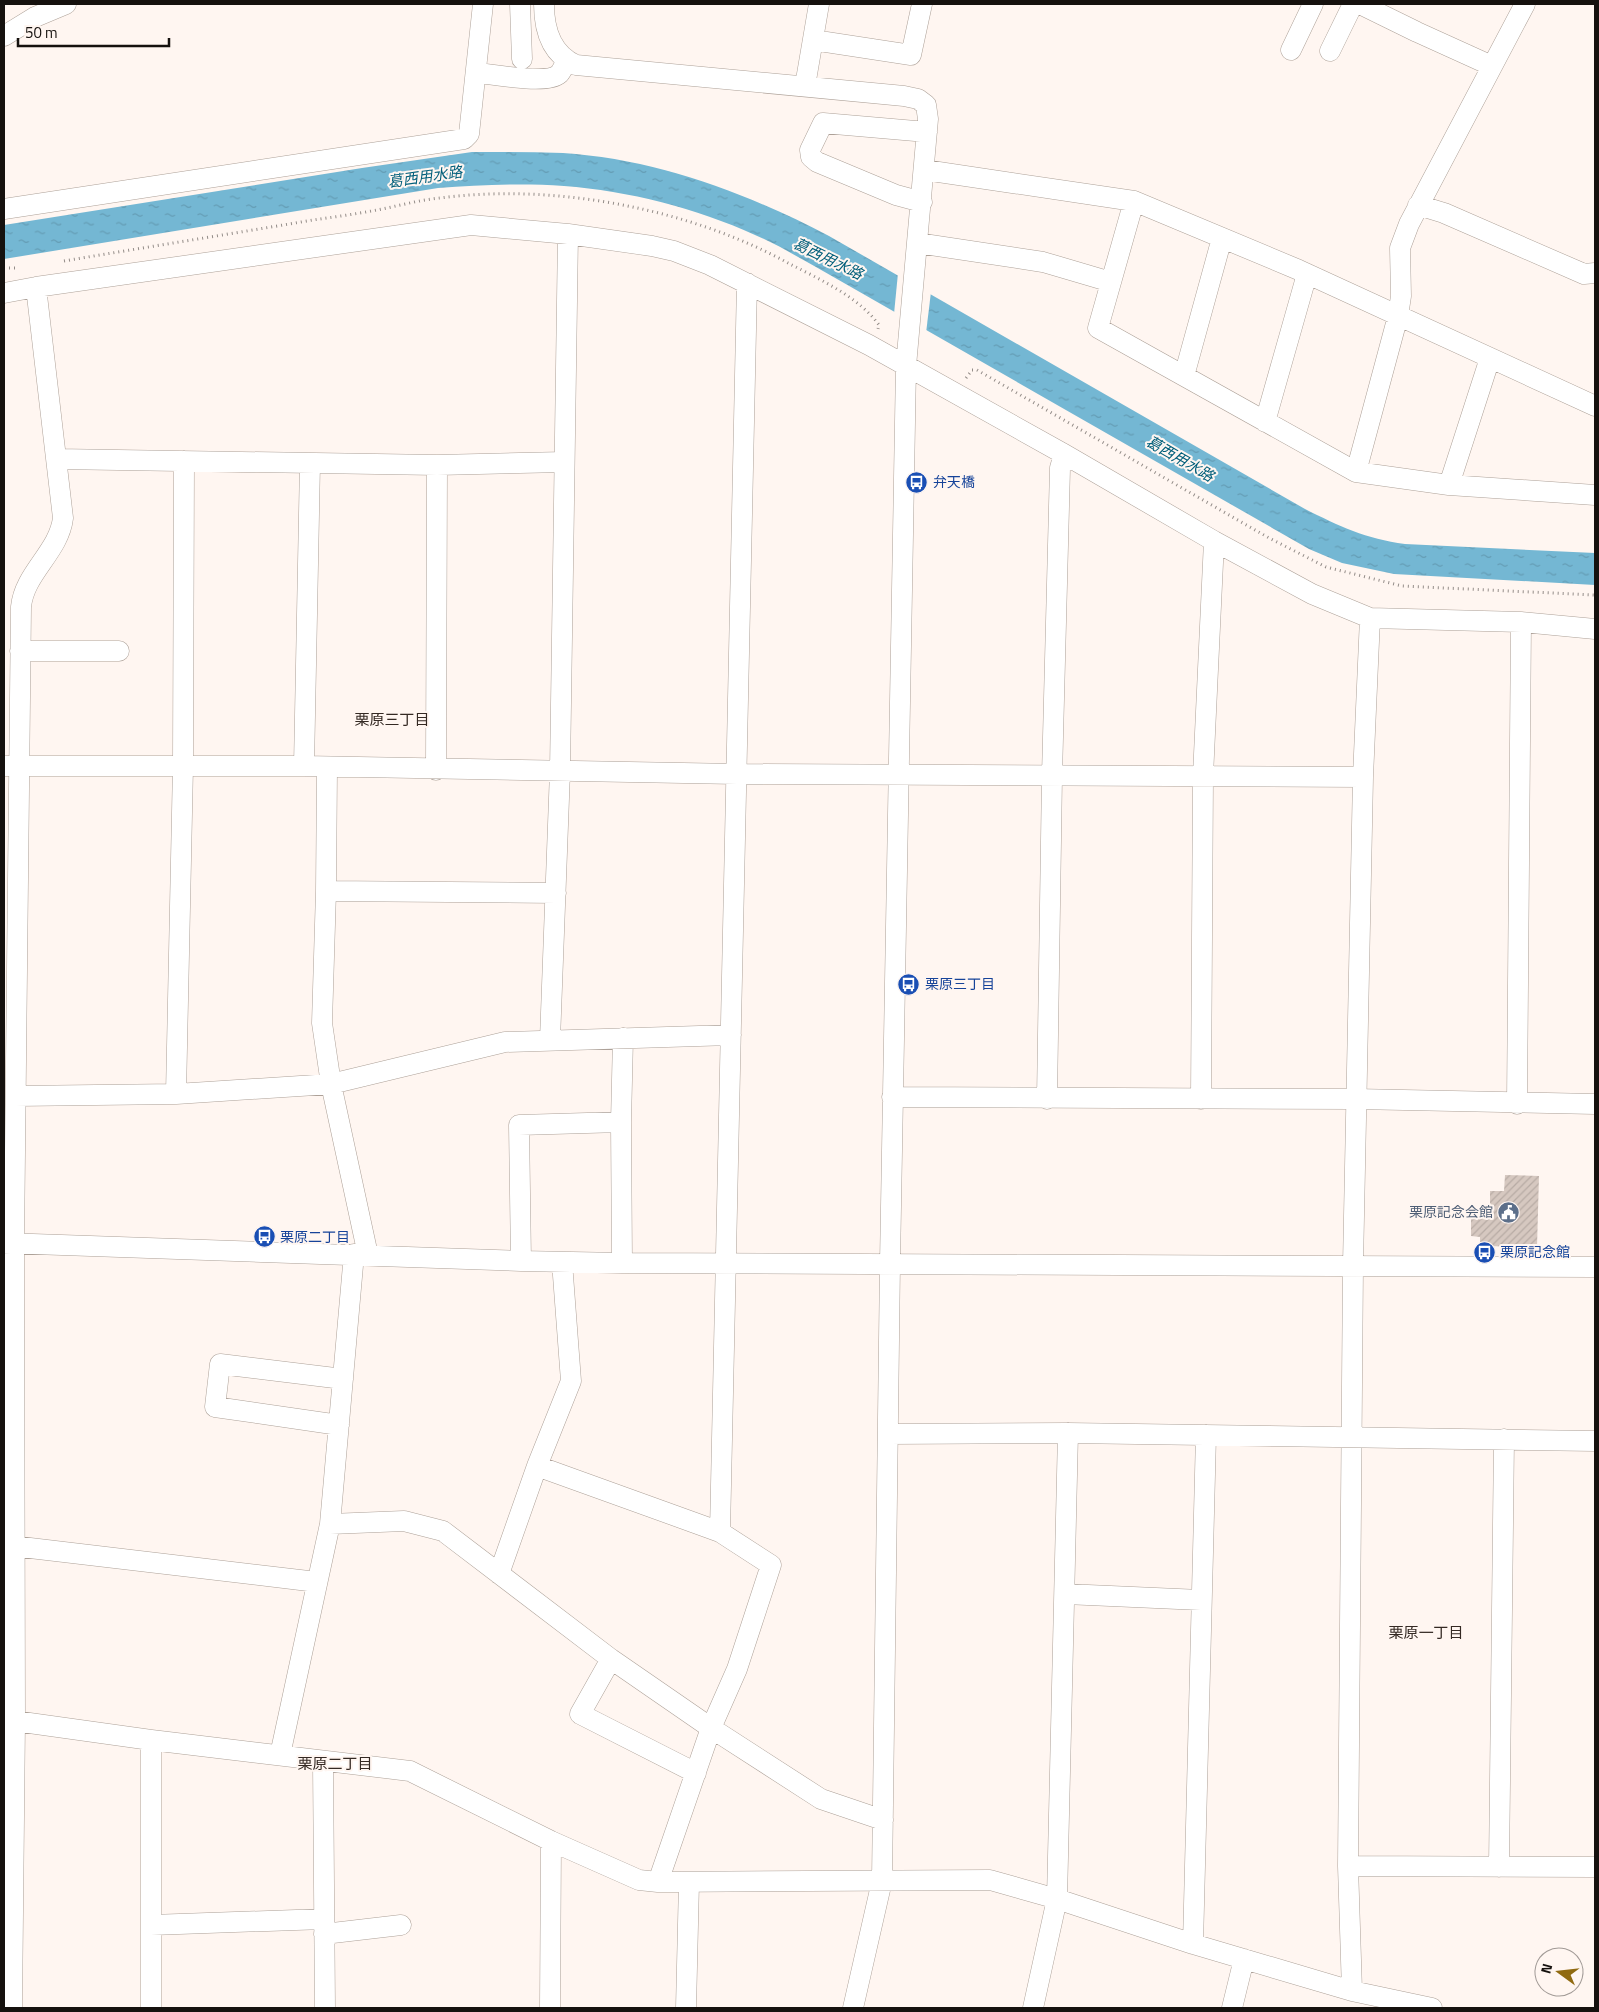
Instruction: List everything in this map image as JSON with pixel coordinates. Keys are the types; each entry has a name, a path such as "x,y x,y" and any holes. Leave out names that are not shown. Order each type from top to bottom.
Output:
{"street":[{"path":"4,36 35,17 66,4"},
{"path":"4,209 464,139 470,134 483,4"},
{"path":"520,4 522,59"},
{"path":"544,4 549,37 558,52 567,61 576,65 805,86 918,99 926,105 928,119 925,170 906,366 900,775 892,1097 882,1881 853,2008"},
{"path":"805,86 819,4"},
{"path":"813,40 912,55 922,4"},
{"path":"1290,50 1313,4"},
{"path":"1330,51 1353,4"},
{"path":"1360,4 1492,66"},
{"path":"1356,472 1398,316 1401,296 1400,248 1418,205 1525,4"},
{"path":"477,73 538,79 552,78 559,74 567,61"},
{"path":"922,202 896,195 817,162 811,157 810,150 823,123 927,132"},
{"path":"925,170 1134,201 1307,274 1595,406"},
{"path":"1134,201 1098,328 1356,472 1449,485 1595,495"},
{"path":"1418,205 1444,213 1584,274 1595,273"},
{"path":"4,293 471,225 568,234 652,246 674,251 747,283 906,366 1064,454 1214,541 1312,594 1370,618 1521,622 1595,628"},
{"path":"550,1040 560,771 568,234"},
{"path":"1184,376 1222,238"},
{"path":"917,244 1043,262 1111,282"},
{"path":"1265,422 1307,274"},
{"path":"720,1532 747,283"},
{"path":"12,2008 9,1721 13,1546 9,1243 16,1096 11,766 20,651 22,597 61,529 63,518 36,287"},
{"path":"1449,485 1490,358"},
{"path":"1047,1099 1052,776 1060,468 1064,454"},
{"path":"57,459 437,465 564,462"},
{"path":"176,1094 183,766 184,461"},
{"path":"304,766 310,463"},
{"path":"436,770 437,465"},
{"path":"1201,1099 1203,776 1214,541"},
{"path":"1352,1991 1348,1866 1352,1266 1363,778 1370,618"},
{"path":"1517,1104 1521,622"},
{"path":"20,651 119,651"},
{"path":"11,766 304,766 327,768 736,774 1363,778"},
{"path":"280,1755 330,1524 343,1379 361,1254 322,1023 327,768"},
{"path":"326,891 556,893"},
{"path":"16,1096 176,1094 331,1084 505,1042 731,1035"},
{"path":"622,1263 621,1122 623,1038"},
{"path":"892,1097 1355,1099 1517,1104 1595,1104"},
{"path":"520,1261 519,1125 621,1122"},
{"path":"9,1243 622,1263 1595,1267"},
{"path":"499,1574 537,1466 570,1381 562,1262"},
{"path":"339,1425 215,1407 220,1364 343,1379"},
{"path":"888,1434 1068,1433 1595,1441"},
{"path":"1033,2008 1057,1899 1068,1433"},
{"path":"1193,1944 1206,1435"},
{"path":"1499,1867 1504,1439"},
{"path":"537,1466 720,1532 771,1565 737,1669 711,1728 658,1882"},
{"path":"330,1524 404,1521 443,1531 611,1659 711,1728 821,1799 883,1820"},
{"path":"13,1546 317,1582"},
{"path":"1064,1594 1201,1600"},
{"path":"611,1659 580,1714 696,1773"},
{"path":"9,1721 323,1762 410,1771 551,1841 639,1880 658,1882 990,1880 1057,1899 1193,1944 1352,1991 1432,2008"},
{"path":"151,1740 152,2008"},
{"path":"323,1762 325,2008"},
{"path":"550,2008 551,1841"},
{"path":"1348,1866 1595,1867"},
{"path":"686,2008 689,1882"},
{"path":"151,1925 324,1927 401,1925"},
{"path":"1232,2008 1244,1959"}],"path":[{"path":"962,384 972,370 977,370 1269,538 1326,567 1402,586 1595,596"}],"water":[{"name":"葛西用水路","path":"472,152 563,153 632,162 733,192 798,220 829,236 1329,521 1378,539 1405,544 1595,553 1595,585 1394,574 1342,563 1309,549 778,246 733,225 662,202 588,188 548,185 438,188 4,259 4,225"}],"pier":[{"path":"898,273 931,292 926,333 894,314"}],"building":[{"name":"栗原記念会館","path":"1505,1175 1539,1176 1537,1247 1480,1246 1480,1237 1471,1236 1471,1218 1480,1218 1480,1206 1490,1207 1490,1191 1504,1191"}],"place":[{"name":"弁天橋","path":"917,482"},
{"name":"栗原三丁目","path":"909,984"},
{"name":"栗原記念会館","path":"1509,1212"},
{"name":"栗原二丁目","path":"264,1237"},
{"name":"栗原記念館","path":"1484,1252"}],"district":[{"name":"栗原三丁目","path":"392,720"},
{"name":"栗原一丁目","path":"1426,1633"},
{"name":"栗原二丁目","path":"335,1764"}]}
